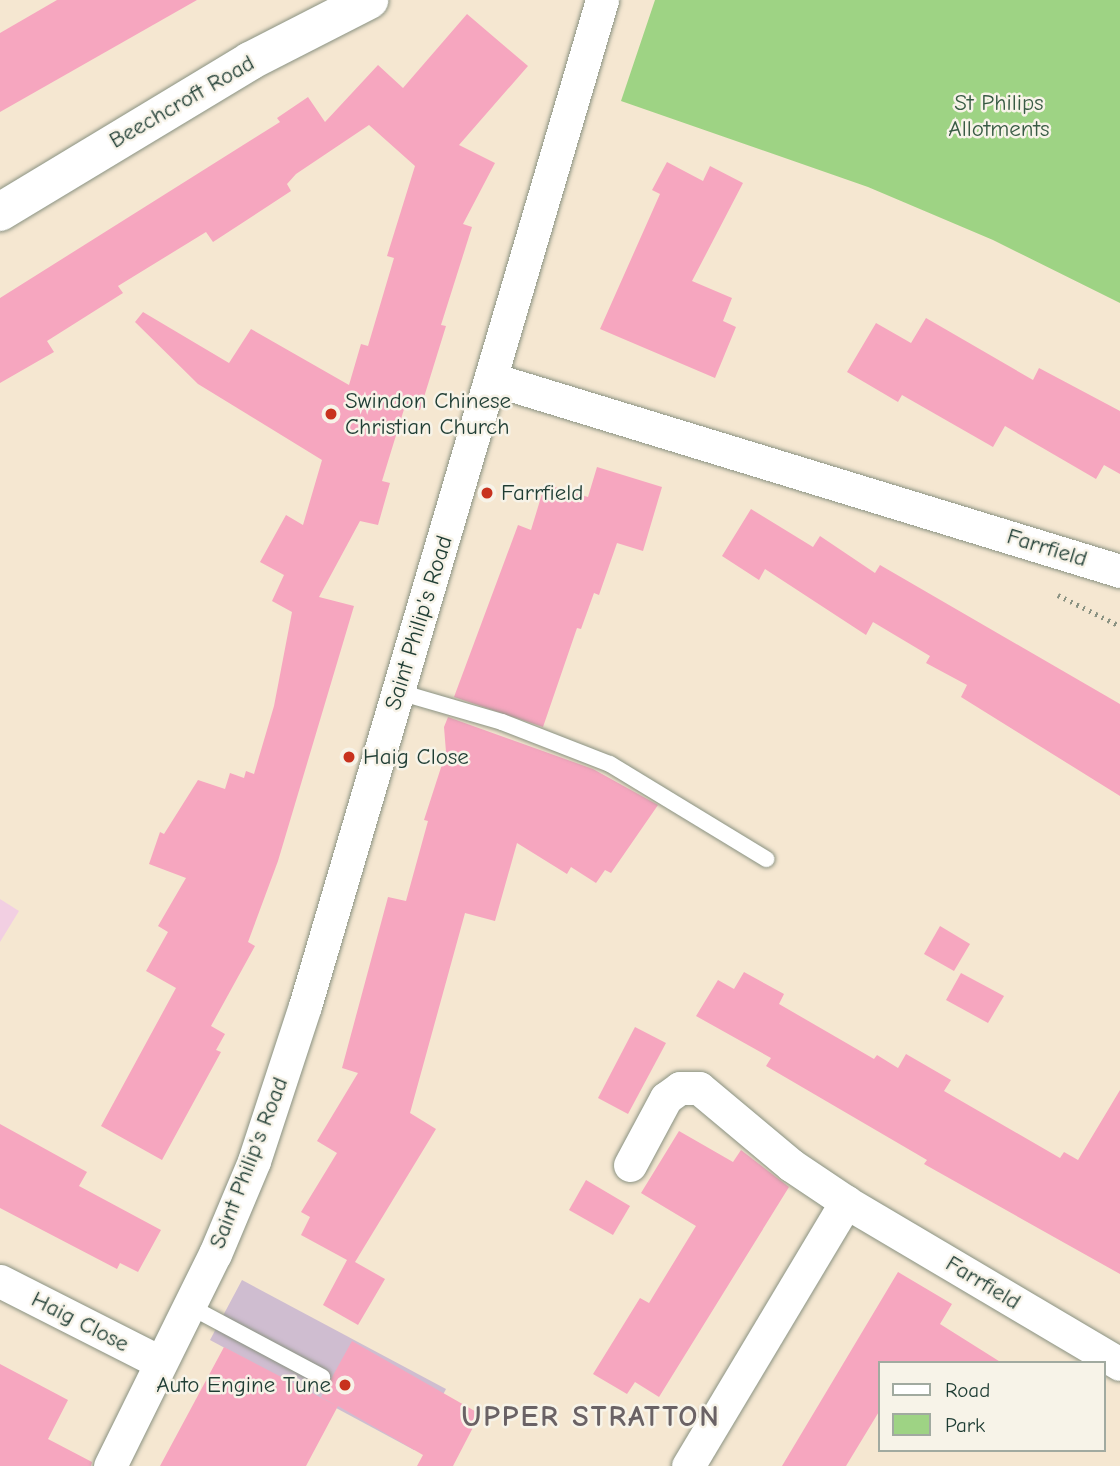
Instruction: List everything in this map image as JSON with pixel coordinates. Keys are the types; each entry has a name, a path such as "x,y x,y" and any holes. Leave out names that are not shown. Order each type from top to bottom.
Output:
{"main road":[{"name":"Beechcroft Road","path":"0,212 347,5"}],"street":[{"name":"Saint Philip's Road","path":"110,1466 188,1306 254,1161 399,692 602,0"},
{"name":"Farrfield","path":"492,379 1120,571"},
{"name":"Farrfield","path":"630,1165 666,1098 691,1086 846,1202 1120,1364"},
{"path":"688,1466 801,1284 846,1202"},
{"name":"Haig Close","path":"0,1281 160,1362"}],"lane":[{"path":"399,692 502,722 610,764 766,859"},
{"path":"188,1306 322,1377"}],"shaded area":[{"path":"0,899 19,911 0,942"},
{"path":"242,1280 446,1389 414,1450 210,1340"}],"green space":[{"name":"St Philips Allotments","path":"655,0 1120,0 1120,303 993,240 868,187 621,101"}],"building":[{"path":"57,0 197,0 0,112 0,33"},
{"path":"467,14 528,66 459,145 495,163 463,224 472,227 441,325 446,326 420,410 405,406 382,481 390,483 378,525 360,521 319,597 354,606 278,861 248,942 255,946 211,1026 225,1034 216,1050 221,1052 162,1160 101,1126 176,988 146,971 168,932 158,926 186,878 149,864 160,832 164,834 198,780 225,789 230,773 244,778 246,771 254,774 274,706 292,612 272,601 284,575 260,562 286,515 303,525 322,460 198,384 135,322 143,312 229,363 251,329 349,385 361,344 368,346 394,258 387,256 415,166 369,125 296,174 287,184 291,191 213,242 206,232 118,286 123,293 47,341 54,352 0,383 0,298 280,122 277,118 308,97 325,122 378,65 403,88"},
{"path":"667,162 703,181 710,166 743,183 692,281 732,298 723,321 736,327 715,378 600,329 660,194 652,190"},
{"path":"926,318 1033,380 1039,368 1120,411 1120,474 1104,465 1096,479 1005,426 993,447 902,395 898,402 847,372 876,323 911,343"},
{"path":"597,467 662,487 643,551 617,543 599,595 594,593 581,629 577,628 543,727 454,697 518,525 531,530 545,484 588,497"},
{"path":"751,509 813,547 820,536 875,573 880,565 1120,704 1120,796 961,697 967,685 926,663 930,656 873,622 866,635 765,569 759,580 722,556"},
{"path":"448,717 593,769 658,805 611,873 605,870 596,883 571,867 567,874 517,843 495,921 465,913 410,1113 436,1129 355,1262 385,1279 358,1325 323,1305 347,1260 301,1235 310,1217 301,1212 337,1153 317,1141 358,1073 342,1068 388,897 406,901 428,821 424,820 446,752 444,727"},
{"path":"940,926 970,944 954,971 924,954"},
{"path":"744,972 784,994 779,1004 874,1059 877,1055 898,1068 906,1054 951,1080 944,1091 1060,1158 1064,1152 1078,1160 1120,1090 1120,1274 924,1164 927,1160 766,1066 771,1058 696,1016 718,980 734,989"},
{"path":"961,973 1004,996 988,1023 946,1000"},
{"path":"635,1027 666,1043 628,1114 598,1098"},
{"path":"0,1124 87,1172 79,1186 161,1230 138,1272 120,1263 117,1269 0,1208"},
{"path":"679,1131 733,1162 741,1150 789,1187 659,1397 635,1382 627,1394 593,1374 640,1298 649,1303 696,1226 641,1193"},
{"path":"586,1180 630,1206 613,1235 569,1210"},
{"path":"898,1272 952,1304 940,1324 999,1361 878,1361 878,1413 846,1466 782,1466"},
{"path":"352,1341 480,1414 453,1466 417,1466 423,1455 338,1406 306,1466 160,1466 224,1347 337,1406 321,1397"},
{"path":"0,1364 68,1400 48,1439 92,1462 91,1466 0,1466"}],"place":[{"name":"Swindon Chinese Christian Church","path":"331,414"},
{"name":"Farrfield","path":"487,493"},
{"name":"Haig Close","path":"349,757"},
{"name":"Auto Engine Tune","path":"345,1385"}],"district":[{"name":"UPPER STRATTON","path":"591,1417"}]}
